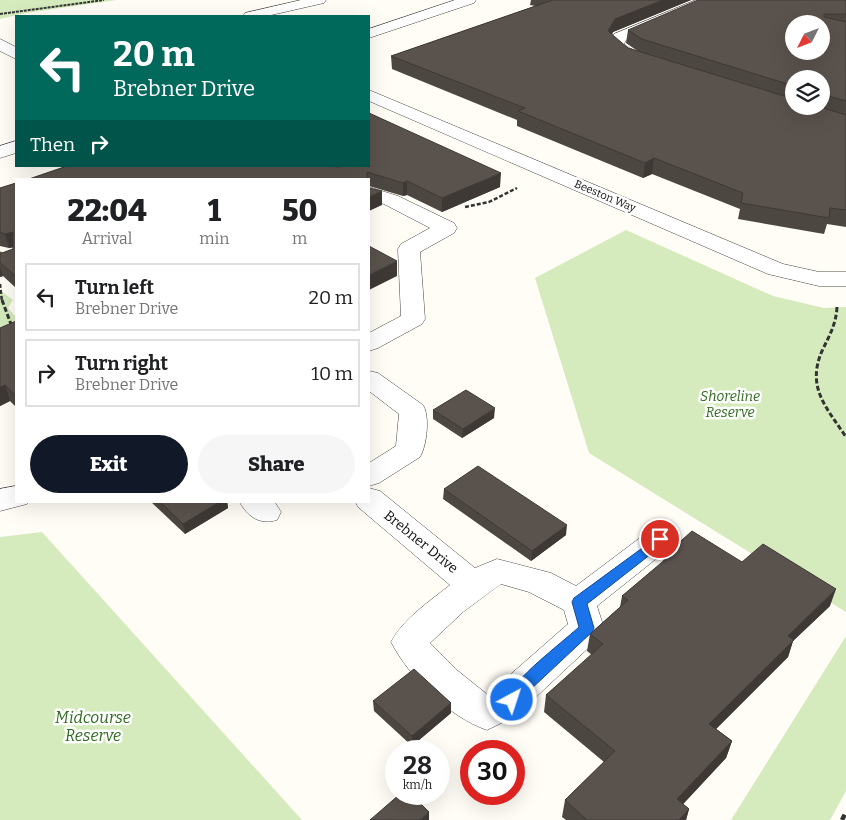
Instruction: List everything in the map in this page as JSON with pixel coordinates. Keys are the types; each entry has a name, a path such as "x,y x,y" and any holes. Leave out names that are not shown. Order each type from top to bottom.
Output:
{"street":[{"path":"254,15 319,0"},
{"path":"422,0 446,8"},
{"path":"370,34 469,0"},
{"path":"661,66 622,51 616,46 619,37 708,0"},
{"path":"0,44 15,53"},
{"name":"Beeston Way","path":"370,95 776,269 819,279 846,280"},
{"path":"0,152 15,147"},
{"path":"370,193 392,200 446,228 408,249 413,319 370,342"},
{"path":"370,380 413,411 410,450 370,475"},
{"path":"0,500 15,497"},
{"name":"Brebner Drive","path":"370,500 473,585"},
{"path":"579,602 660,539"},
{"name":"Brebner Drive","path":"497,571 539,582 579,602 587,628 524,685 512,700 487,714 467,702 426,664 409,642 428,623 473,585 497,571"}],"path":[{"path":"0,14 104,0"},
{"path":"429,219 452,210 489,202 522,186"},
{"path":"0,284 3,289 3,307 13,323 12,332"},
{"path":"837,306 837,325 814,370 825,409 846,437"},
{"path":"842,820 846,812"}],"green space":[{"path":"0,0 117,0 26,13 0,19"},
{"name":"Shoreline Reserve","path":"626,230 773,296 824,308 846,307 846,612 589,453 535,278"},
{"path":"0,290 13,300 8,308 15,316 15,340 0,336"},
{"name":"Midcourse Reserve","path":"42,532 302,820 0,820 0,537"},
{"path":"846,636 846,791 830,820 731,820"}],"building":[{"path":"553,0 663,0 615,19 608,31 628,48 785,96 785,115 830,115 830,110 846,115 846,210 830,208 829,218 741,203 743,193 654,158 645,163 518,111 525,108 391,56"},
{"path":"698,0 846,0 846,14 785,15 785,60 830,60 830,18 846,22 846,101 830,97 830,70 785,70 785,83 642,39 628,30"},
{"path":"370,113 501,173 442,198 407,181 403,183 367,172 367,178 32,178 64,167 370,167"},
{"path":"15,183 15,275 0,263 0,252 13,249 13,232 5,234 0,232 0,188"},
{"path":"370,188 382,191 370,197"},
{"path":"370,247 397,261 370,274"},
{"path":"15,321 15,395 5,385 0,387 0,328"},
{"path":"466,390 495,408 463,429 433,410"},
{"path":"478,466 567,525 532,551 444,489"},
{"path":"161,503 218,503 183,524"},
{"path":"692,531 742,562 763,544 836,589 788,636 794,640 709,724 732,741 677,799 689,809 679,820 587,820 565,800 615,751 546,695 603,644 590,634 628,600 622,596 667,558 664,556"},
{"path":"414,669 451,703 412,736 373,701"},
{"path":"387,805 422,805 429,812 420,820 370,820"}],"route":[{"path":"512,700 524,685 587,628 579,602 660,539"}]}
